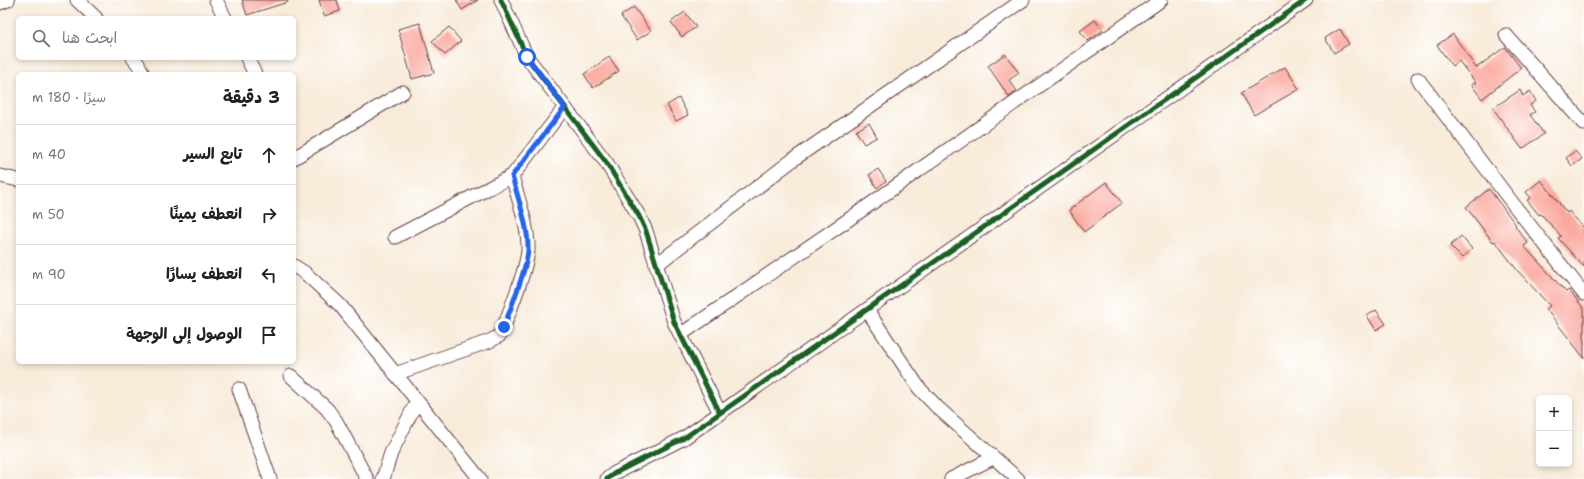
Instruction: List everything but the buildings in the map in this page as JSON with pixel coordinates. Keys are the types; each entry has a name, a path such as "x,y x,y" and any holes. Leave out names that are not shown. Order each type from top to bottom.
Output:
{"street":[{"path":"0,3 8,0"},
{"path":"77,0 94,16"},
{"path":"216,0 224,16"},
{"path":"501,0 527,57 606,162 639,216 646,231 672,317 720,413"},
{"path":"656,265 794,159 1023,0"},
{"path":"680,335 845,222 1161,0"},
{"path":"607,479 615,473 684,438 1306,0"},
{"path":"1506,35 1584,124"},
{"path":"135,60 142,72"},
{"path":"248,60 254,72"},
{"path":"1418,79 1584,294"},
{"path":"296,157 403,92"},
{"path":"395,236 512,176 565,107"},
{"path":"0,176 16,180"},
{"path":"395,374 490,342 499,336 509,313 525,266 528,251 527,235 512,176"},
{"path":"296,267 305,273 340,305 480,479"},
{"path":"867,310 919,388 937,407 1018,479"},
{"path":"291,376 317,399 332,415 367,479"},
{"path":"239,389 270,479"},
{"path":"383,479 390,453 416,401"},
{"path":"951,479 993,458"}],"cycle path":[{"path":"501,0 527,57 606,162 639,216 646,231 674,322 720,413 684,438 615,473 607,479"},
{"path":"720,413 1306,0"}],"route":[{"path":"504,327 525,266 528,251 527,235 512,176 565,107 527,57"}]}
